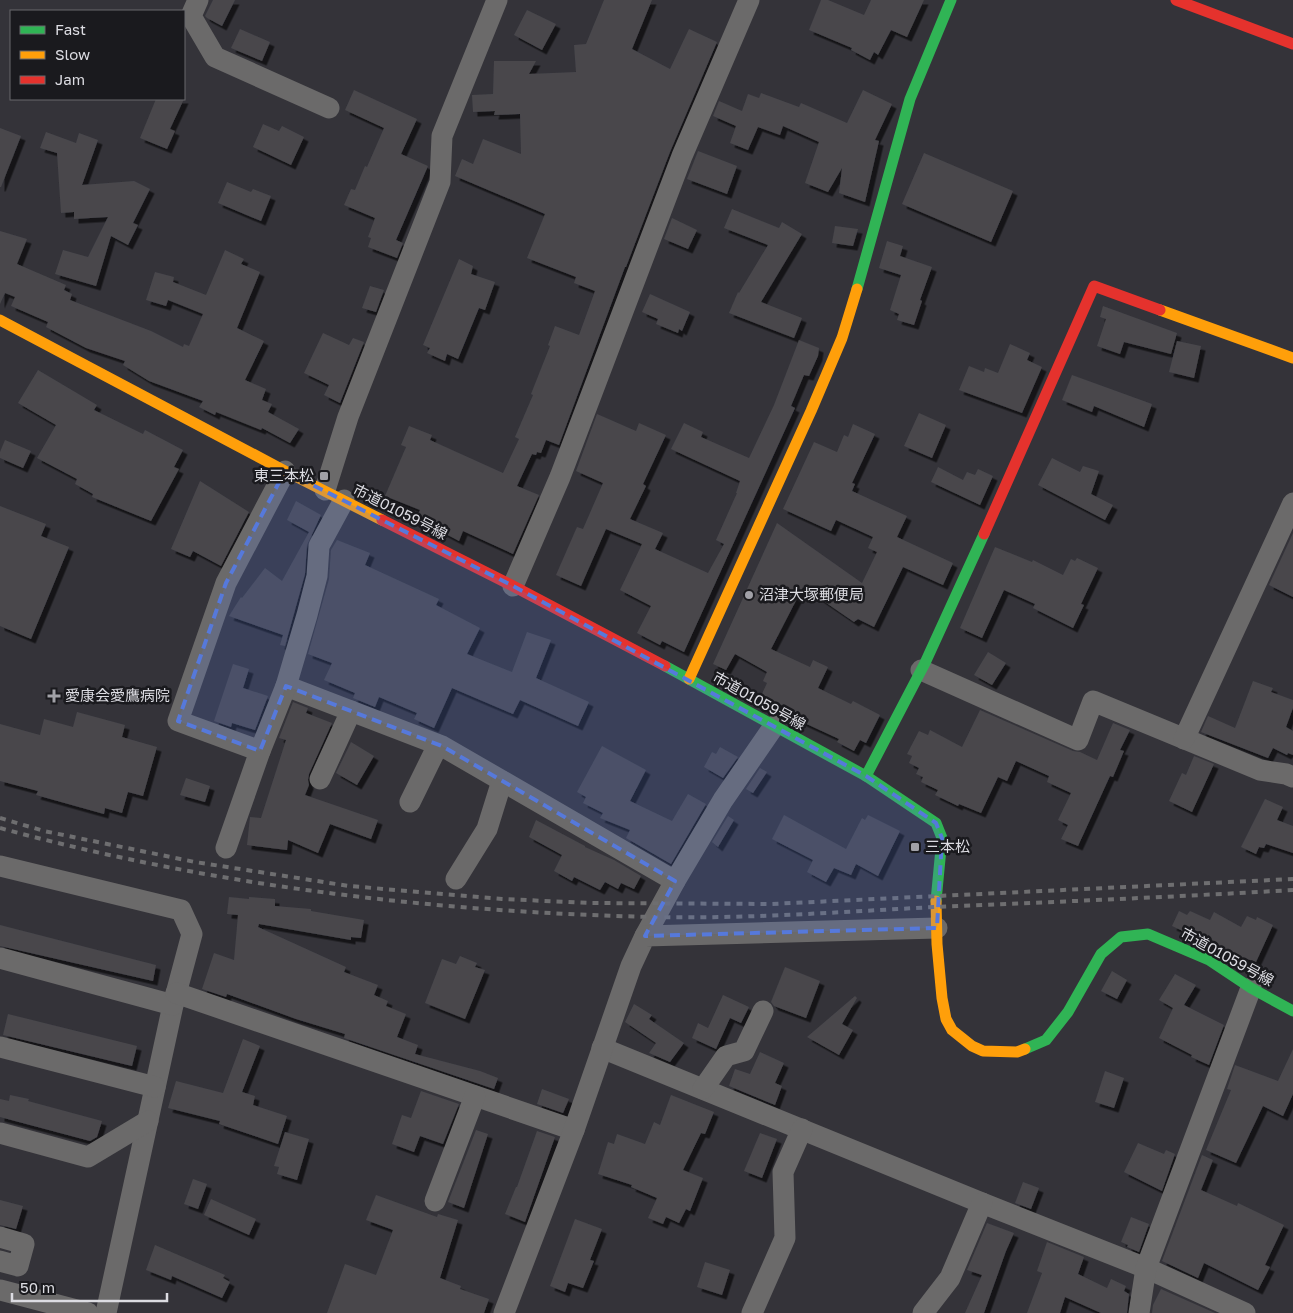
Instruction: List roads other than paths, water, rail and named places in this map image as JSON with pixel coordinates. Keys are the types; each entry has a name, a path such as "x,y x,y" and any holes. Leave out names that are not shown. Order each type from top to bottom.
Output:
{"street":[{"path":"198,0 191,16 215,56 329,108"},
{"path":"325,490 348,417 440,182 442,136 498,0"},
{"path":"513,586 560,477 682,156 749,0"},
{"path":"689,679 811,411 842,338 910,99 951,0"},
{"path":"1176,0 1293,44"},
{"path":"866,776 921,670 1027,440 1094,286 1293,358"},
{"name":"市道01059号線","path":"0,320 285,471 513,586 689,679 866,776 936,822 942,838 936,896 940,978 946,1019 952,1030 972,1046 983,1051 1018,1052 1046,1040 1068,1012 1101,954 1121,937 1137,934 1148,934 1209,960 1251,988 1293,1011"},
{"path":"260,752 178,721 226,583 285,471"},
{"path":"226,848 286,686 317,576 319,546 344,500"},
{"path":"1184,739 1293,503"},
{"path":"921,670 1078,740 1093,701 1260,770 1293,777"},
{"path":"286,686 438,745 675,881"},
{"path":"320,779 351,711"},
{"path":"504,1313 574,1130 631,966 675,881 723,800 774,726"},
{"path":"410,802 438,745"},
{"path":"456,879 487,829 502,781"},
{"path":"0,866 181,910 192,934 174,999 106,1313"},
{"path":"645,936 937,928"},
{"path":"0,958 174,999 574,1130"},
{"path":"1139,1313 1146,1268 1251,988"},
{"path":"703,1089 726,1056 744,1052 763,1011"},
{"path":"0,1047 155,1087"},
{"path":"602,1048 1146,1268 1245,1313"},
{"path":"436,1201 475,1096"},
{"path":"0,1133 88,1157 148,1121"},
{"path":"752,1313 785,1238 783,1172 802,1129"},
{"path":"923,1313 950,1278 982,1203"},
{"path":"0,1237 24,1244 18,1266 0,1261"},
{"path":"0,1290 88,1313"}],"railway":[{"path":"0,818 44,831 195,862 349,886 502,899 591,903 771,904 1293,879"},
{"path":"0,828 161,866 242,880 406,902 571,914 653,917 758,916 1293,890"}],"place":[{"name":"東三本松","path":"324,476"},
{"name":"沼津大塚郵便局","path":"749,595"},
{"name":"愛康会愛鷹病院","path":"54,696"},
{"name":"三本松","path":"915,847"}]}
